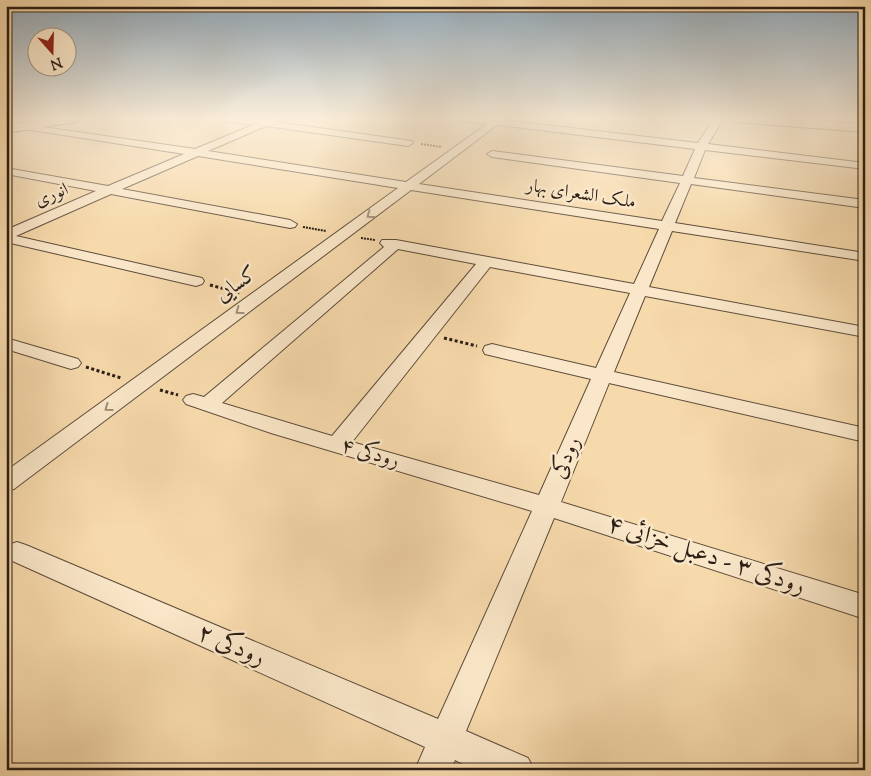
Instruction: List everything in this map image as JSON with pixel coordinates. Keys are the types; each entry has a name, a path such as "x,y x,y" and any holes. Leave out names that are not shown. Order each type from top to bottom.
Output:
{"street":[{"name":"انوری","path":"6,236 194,154"},
{"name":"ملک الشعرای بهار","path":"205,154 865,258"},
{"name":"کسایی","path":"6,483 452,154"},
{"path":"494,154 865,204"},
{"name":"رودکی","path":"433,770 698,154"},
{"path":"763,154 865,166"},
{"path":"6,171 290,224"},
{"path":"6,236 196,281"},
{"name":"رودکی ۴","path":"487,262 391,244 201,402 279,428 546,506"},
{"path":"338,444 487,262 865,332"},
{"path":"6,343 71,363"},
{"path":"492,350 865,435"},
{"name":"رودکی ۳ - دعبل خزائی ۴","path":"546,506 865,606"},
{"name":"رودکی ۲","path":"17,552 516,770"}],"path":[{"path":"196,281 258,297"},
{"path":"428,334 492,350"}]}
